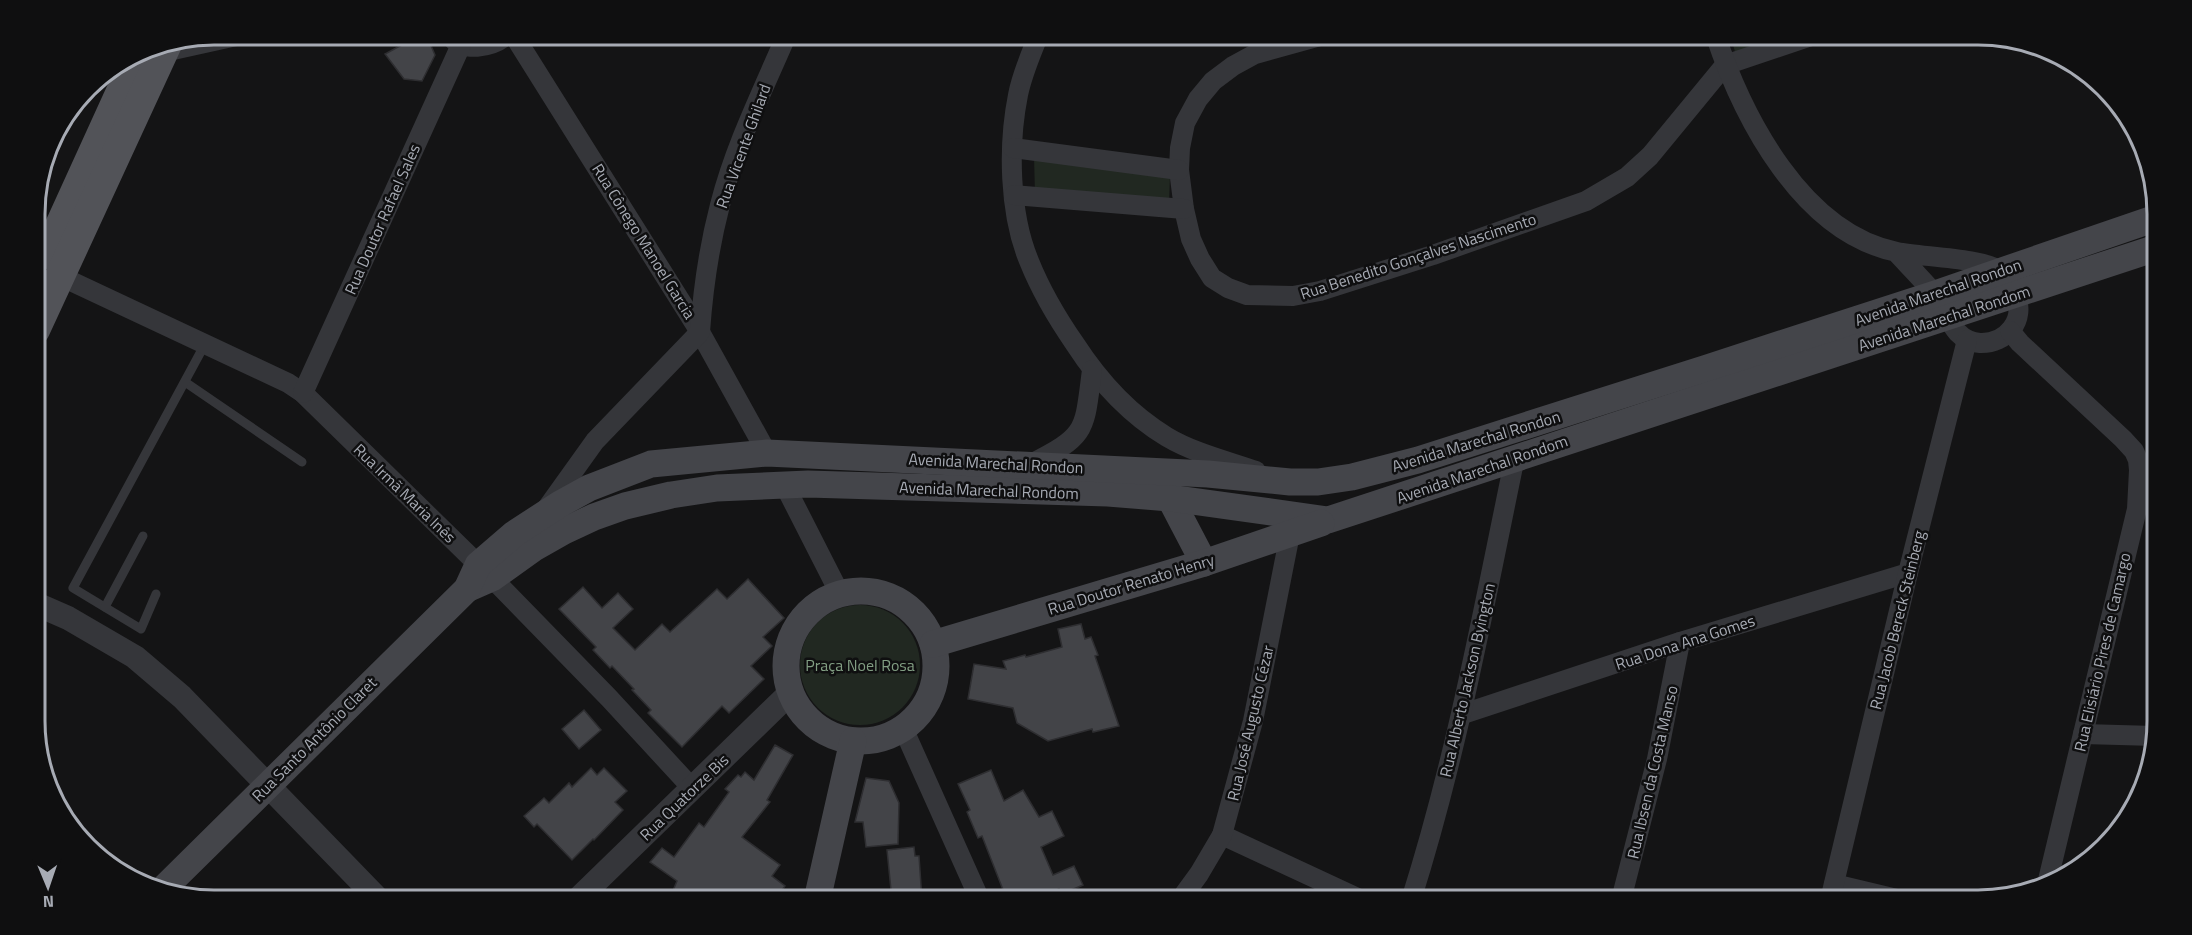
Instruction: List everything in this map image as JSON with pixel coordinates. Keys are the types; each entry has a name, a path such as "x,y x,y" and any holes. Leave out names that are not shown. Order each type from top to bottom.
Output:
{"main road":[{"path":"48,278 145,60"},
{"name":"Avenida Marechal Rondon","path":"766,453 1208,474 1290,482 1318,482 1352,477 1944,312 2000,271 2147,220"},
{"name":"Avenida Marechal Rondom","path":"784,484 1108,493 1170,498 1328,520 1944,312 2016,294 2147,251"},
{"name":"Rua Santo Antônio Claret","path":"168,884 479,577 504,541 542,515 589,488 651,464 766,453"},
{"name":"Rua Santo Antônio Claret","path":"479,577 564,531 625,506 671,495 717,488 784,484"},
{"path":"1170,498 1204,563"},
{"name":"Rua Doutor Renato Henry","path":"933,644 1204,563 1328,520"},
{"path":"863,591 886,595 907,607 923,623 933,644 936,668 932,691 921,712 903,728 879,739 853,741 826,733 804,716 790,693 785,672 787,652 793,633 805,616 821,602 840,594 863,591"},
{"path":"819,890 853,741"}],"street":[{"name":"Rua Doutor Rafael Sales","path":"303,393 453,45"},
{"path":"466,45 471,47 489,45"},
{"name":"Rua Cônego Manoel Garcia","path":"520,45 700,332 766,453"},
{"name":"Rua Vicente Ghilard","path":"700,332 703,291 720,203 751,118 782,45"},
{"path":"1035,45 1018,93 1013,148 1014,195 1017,222 1028,260 1044,295 1092,370 1143,421 1169,438 1206,454 1290,482"},
{"name":"Rua Benedito Gonçalves Nascimento","path":"1287,45 1255,54 1233,66 1213,81 1198,99 1185,123 1180,148 1179,170 1184,209 1191,239 1200,259 1212,278 1228,288 1247,295 1293,296 1320,291 1587,201 1627,177 1650,156 1725,65"},
{"path":"1719,45 1750,120 1780,164 1811,203 1843,229 1896,252 1979,263 2000,271 2016,294 2016,318 2010,331 1995,342 1982,343 1967,340 1896,252"},
{"path":"1725,65 1784,45"},
{"path":"1013,148 1179,170"},
{"path":"1014,195 1184,209"},
{"name":"Rua Irmã Maria Inês","path":"48,278 205,344 288,383 303,393 479,577 609,698 692,788"},
{"name":"Rua Elisiário Pires de Camargo","path":"2010,331 2123,439 2147,470"},
{"path":"542,515 595,441 700,332"},
{"name":"Rua Jacob Bereck Steinberg","path":"1832,890 1908,573 1967,340"},
{"path":"1030,465 1060,449 1083,428 1092,370"},
{"name":"Rua Alberto Jackson Byington","path":"1414,890 1462,714 1515,458"},
{"name":"Rua Elisiário Pires de Camargo","path":"2049,874 2147,474"},
{"path":"784,484 840,594"},
{"name":"Rua José Augusto Cézar","path":"1187,890 1222,835 1253,721 1290,534"},
{"name":"Rua Dona Ana Gomes","path":"1462,714 1680,642 1908,573"},
{"path":"45,608 68,618 135,657 182,697 369,890"},
{"name":"Rua Ibsen da Costa Manso","path":"1624,890 1657,759 1680,642"},
{"name":"Rua Quatorze Bis","path":"587,890 790,693"},
{"path":"903,728 976,890"},
{"path":"2083,734 2146,736"},
{"path":"1222,835 1340,890"}],"lane":[{"path":"156,594 141,629 74,588 205,344"},
{"path":"184,382 302,462"},
{"path":"105,607 143,536"}],"green space":[{"path":"1733,45 1780,45 1737,59"},
{"path":"1034,157 1170,174 1169,206 1035,194"},
{"name":"Praça Noel Rosa","path":"860,605 883,610 902,623 915,642 920,665 915,688 902,707 883,720 860,725 837,720 818,707 805,688 800,665 805,642 818,623 837,610"}],"building":[{"path":"402,45 431,45 435,55 422,81 404,79 385,54"},
{"path":"748,579 784,618 763,637 772,646 751,666 764,679 729,713 722,706 682,747 648,713 651,710 632,690 634,689 593,650 596,647 559,609 583,587 602,608 618,593 633,609 613,628 635,650 662,624 670,632 717,589 727,599"},
{"path":"1081,624 1085,639 1091,637 1098,655 1095,656 1119,726 1093,732 1092,729 1048,741 1017,723 1013,708 968,699 974,664 1006,669 1003,661 1062,647 1058,629"},
{"path":"584,710 601,730 579,749 562,729"},
{"path":"775,745 793,755 767,800 770,802 742,837 780,865 772,876 785,886 782,890 673,890 677,881 650,862 662,848 674,857 699,823 704,827 729,792 725,789 738,775 741,777 745,772 754,780"},
{"path":"591,768 597,775 604,768 627,791 615,802 623,810 572,860 537,824 534,827 524,816 544,798 549,803 569,783 572,787"},
{"path":"991,770 1004,801 1023,790 1039,817 1052,811 1064,836 1041,847 1053,875 1074,866 1083,885 1071,890 1003,890 982,836 978,838 967,812 970,810 958,784"},
{"path":"866,778 889,781 899,803 898,844 866,847 863,822 855,822"},
{"path":"914,847 915,856 919,856 921,890 891,890 887,850"}]}
